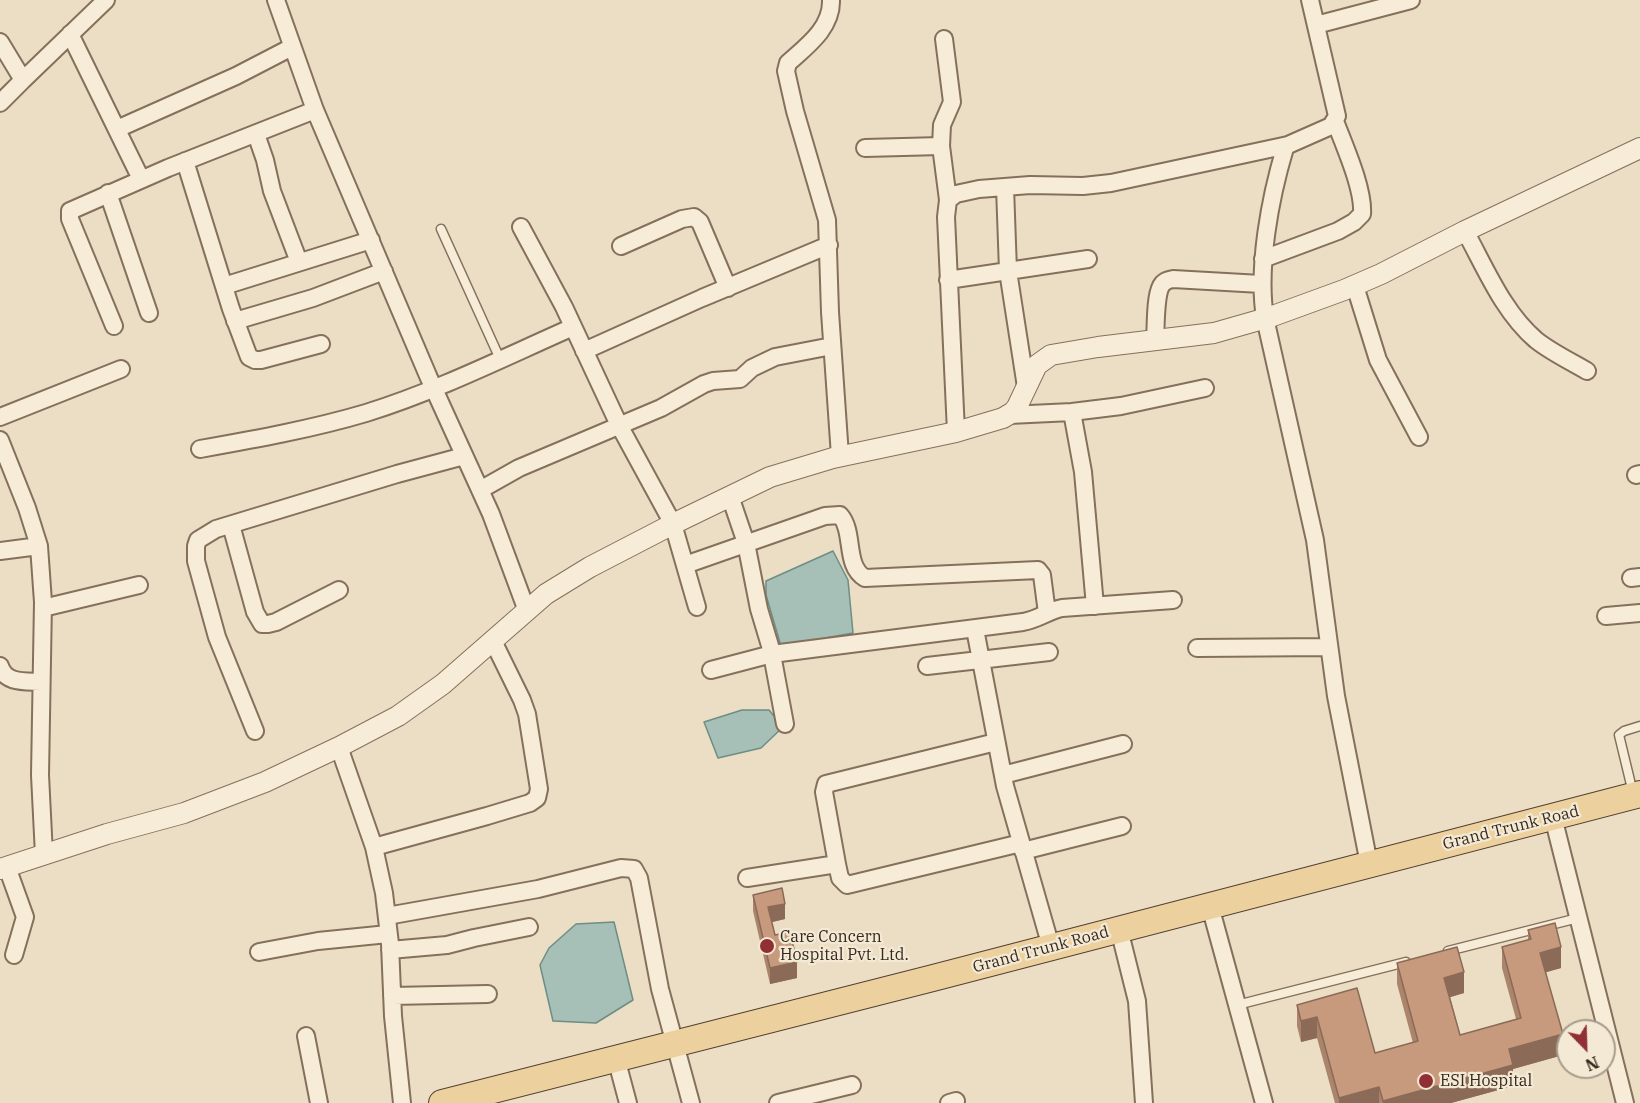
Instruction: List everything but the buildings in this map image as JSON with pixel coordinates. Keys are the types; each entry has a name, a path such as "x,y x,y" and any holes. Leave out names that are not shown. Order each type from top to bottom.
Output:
{"main road":[{"name":"Grand Trunk Road","path":"442,1103 1637,795"}],"street":[{"path":"0,104 106,0"},
{"path":"276,0 315,111 480,490 527,611"},
{"path":"831,0 826,25 788,63 786,68 795,111 827,220 832,346 840,456"},
{"path":"1263,259 1338,231 1354,222 1362,214 1362,202 1354,173 1335,121 1336,110 1310,0"},
{"path":"1316,24 1411,0"},
{"path":"70,34 141,179"},
{"path":"944,39 952,102 942,125 941,146 948,200 946,217 948,280 956,432"},
{"path":"0,42 23,80"},
{"path":"117,129 236,76 292,47"},
{"path":"114,326 69,216 72,208 184,161 315,111"},
{"path":"948,200 956,194 1005,187 1083,186 1111,183 1288,145 1331,126 1335,121"},
{"path":"256,134 272,190 299,262"},
{"path":"1288,145 1285,148 1268,224 1261,284 1265,318 1315,540 1336,696 1369,864"},
{"path":"865,148 941,146"},
{"path":"1009,415 1020,402 1037,366 1051,355 1089,348 1214,333 1265,318 1355,286 1640,148"},
{"path":"184,161 235,321 249,357 255,360 321,344"},
{"path":"1005,187 1008,271 1026,387"},
{"path":"108,193 149,313"},
{"path":"621,246 682,219 694,217 700,222 728,288"},
{"path":"521,227 573,327 619,425 673,524 697,607"},
{"path":"1465,231 1503,299 1526,330 1537,341 1587,371"},
{"path":"224,286 371,240"},
{"path":"584,351 829,245"},
{"path":"948,280 1088,259"},
{"path":"235,321 313,298 384,271"},
{"path":"1155,341 1160,287 1166,280 1261,284"},
{"path":"1355,286 1375,352 1419,437"},
{"path":"200,449 269,437 340,420 434,388 573,327"},
{"path":"480,490 519,468 661,408 704,384 740,379 752,368 775,357 832,346"},
{"path":"0,417 121,369"},
{"path":"14,955 25,917 3,868 107,834 184,813 265,782 339,747 398,716 443,684 546,594 673,524 730,496 770,477 840,456 956,432 1009,415 1072,412 1121,406 1205,388"},
{"path":"1072,412 1083,472 1095,606"},
{"path":"0,441 27,508 39,546 43,608 40,775 44,855"},
{"path":"255,731 217,637 196,561 195,546 198,540 216,529 464,456"},
{"path":"730,496 746,543 759,609 772,654 785,724"},
{"path":"685,565 825,516 840,515 847,525 855,568 865,578 1038,570 1042,575 1047,613"},
{"path":"231,525 255,612 262,624 276,622 339,590"},
{"path":"0,551 39,546"},
{"path":"43,608 139,585"},
{"path":"711,670 772,654 1037,619 1062,608 1173,600"},
{"path":"1606,616 1640,613"},
{"path":"975,629 1003,775 1051,947"},
{"path":"374,847 487,816 530,803 537,798 539,789 527,714 517,687 494,641"},
{"path":"1197,648 1329,647"},
{"path":"927,666 1048,652"},
{"path":"0,666 6,678 41,682"},
{"path":"996,742 826,784 824,792 840,878 847,885 1122,826"},
{"path":"1003,775 1123,744"},
{"path":"339,747 374,847 384,893 402,1103"},
{"path":"1553,817 1625,1103"},
{"path":"747,878 837,864"},
{"path":"387,916 537,889 621,868 634,869 639,878 660,989 691,1103"},
{"path":"1210,906 1264,1103"},
{"path":"259,952 318,941 447,945 529,927"},
{"path":"1119,929 1137,1001 1144,1103"},
{"path":"392,996 488,994"},
{"path":"306,1036 319,1103"},
{"path":"616,1058 628,1103"},
{"path":"778,1103 852,1085"}],"lane":[{"path":"441,229 500,359"},
{"path":"1637,795 1619,735 1624,730 1640,726"},
{"path":"1442,953 1578,918"},
{"path":"1237,1005 1419,959"}],"water":[{"path":"833,551 848,580 853,633 781,646 766,595 766,581"},
{"path":"742,710 769,710 783,727 761,748 718,758 704,722"},
{"path":"614,922 633,1000 596,1023 553,1021 540,965 549,948 576,924"}],"place":[{"name":"Care Concern Hospital Pvt. Ltd.","path":"767,946"},
{"name":"ESI Hospital","path":"1426,1081"}]}
